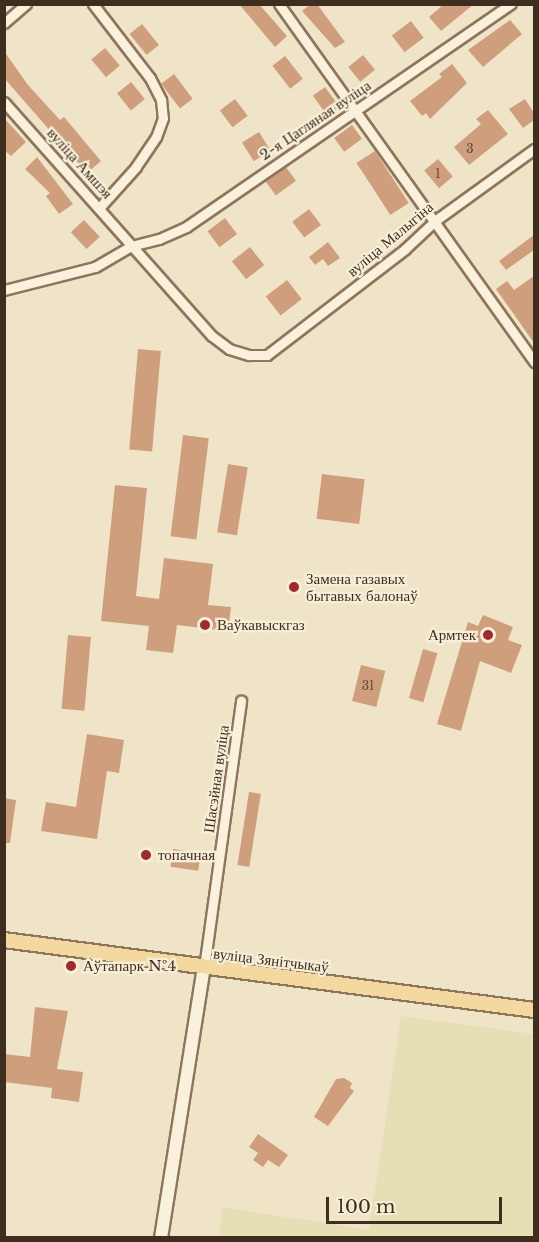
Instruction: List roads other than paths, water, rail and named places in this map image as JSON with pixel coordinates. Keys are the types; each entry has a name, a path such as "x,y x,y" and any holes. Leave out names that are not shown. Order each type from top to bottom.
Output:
{"main road":[{"name":"вуліца Зянітчыкаў","path":"4,940 534,1010"}],"street":[{"path":"4,22 26,4"},
{"path":"93,4 150,78 161,100 163,118 156,138 136,167 100,207"},
{"name":"2-я Цагляная вуліца","path":"4,290 95,267 131,246 159,239 186,227 511,4"},
{"path":"284,6 534,362"},
{"name":"вуліца Амшэя","path":"4,102 100,207 131,246 212,336 229,349 249,356 267,355"},
{"name":"вуліца Малыгіна","path":"267,355 405,249 436,220 534,149"},
{"name":"Шасэйная вуліца","path":"204,968 241,701"},
{"path":"161,1238 204,968"}],"place":[{"name":"Замена газавых бытавых балонаў","path":"294,587"},
{"name":"Ваўкавыскгаз","path":"205,625"},
{"name":"Армтек","path":"488,635"},
{"name":"топачная","path":"146,855"},
{"name":"Аўтапарк №4","path":"71,966"}]}
